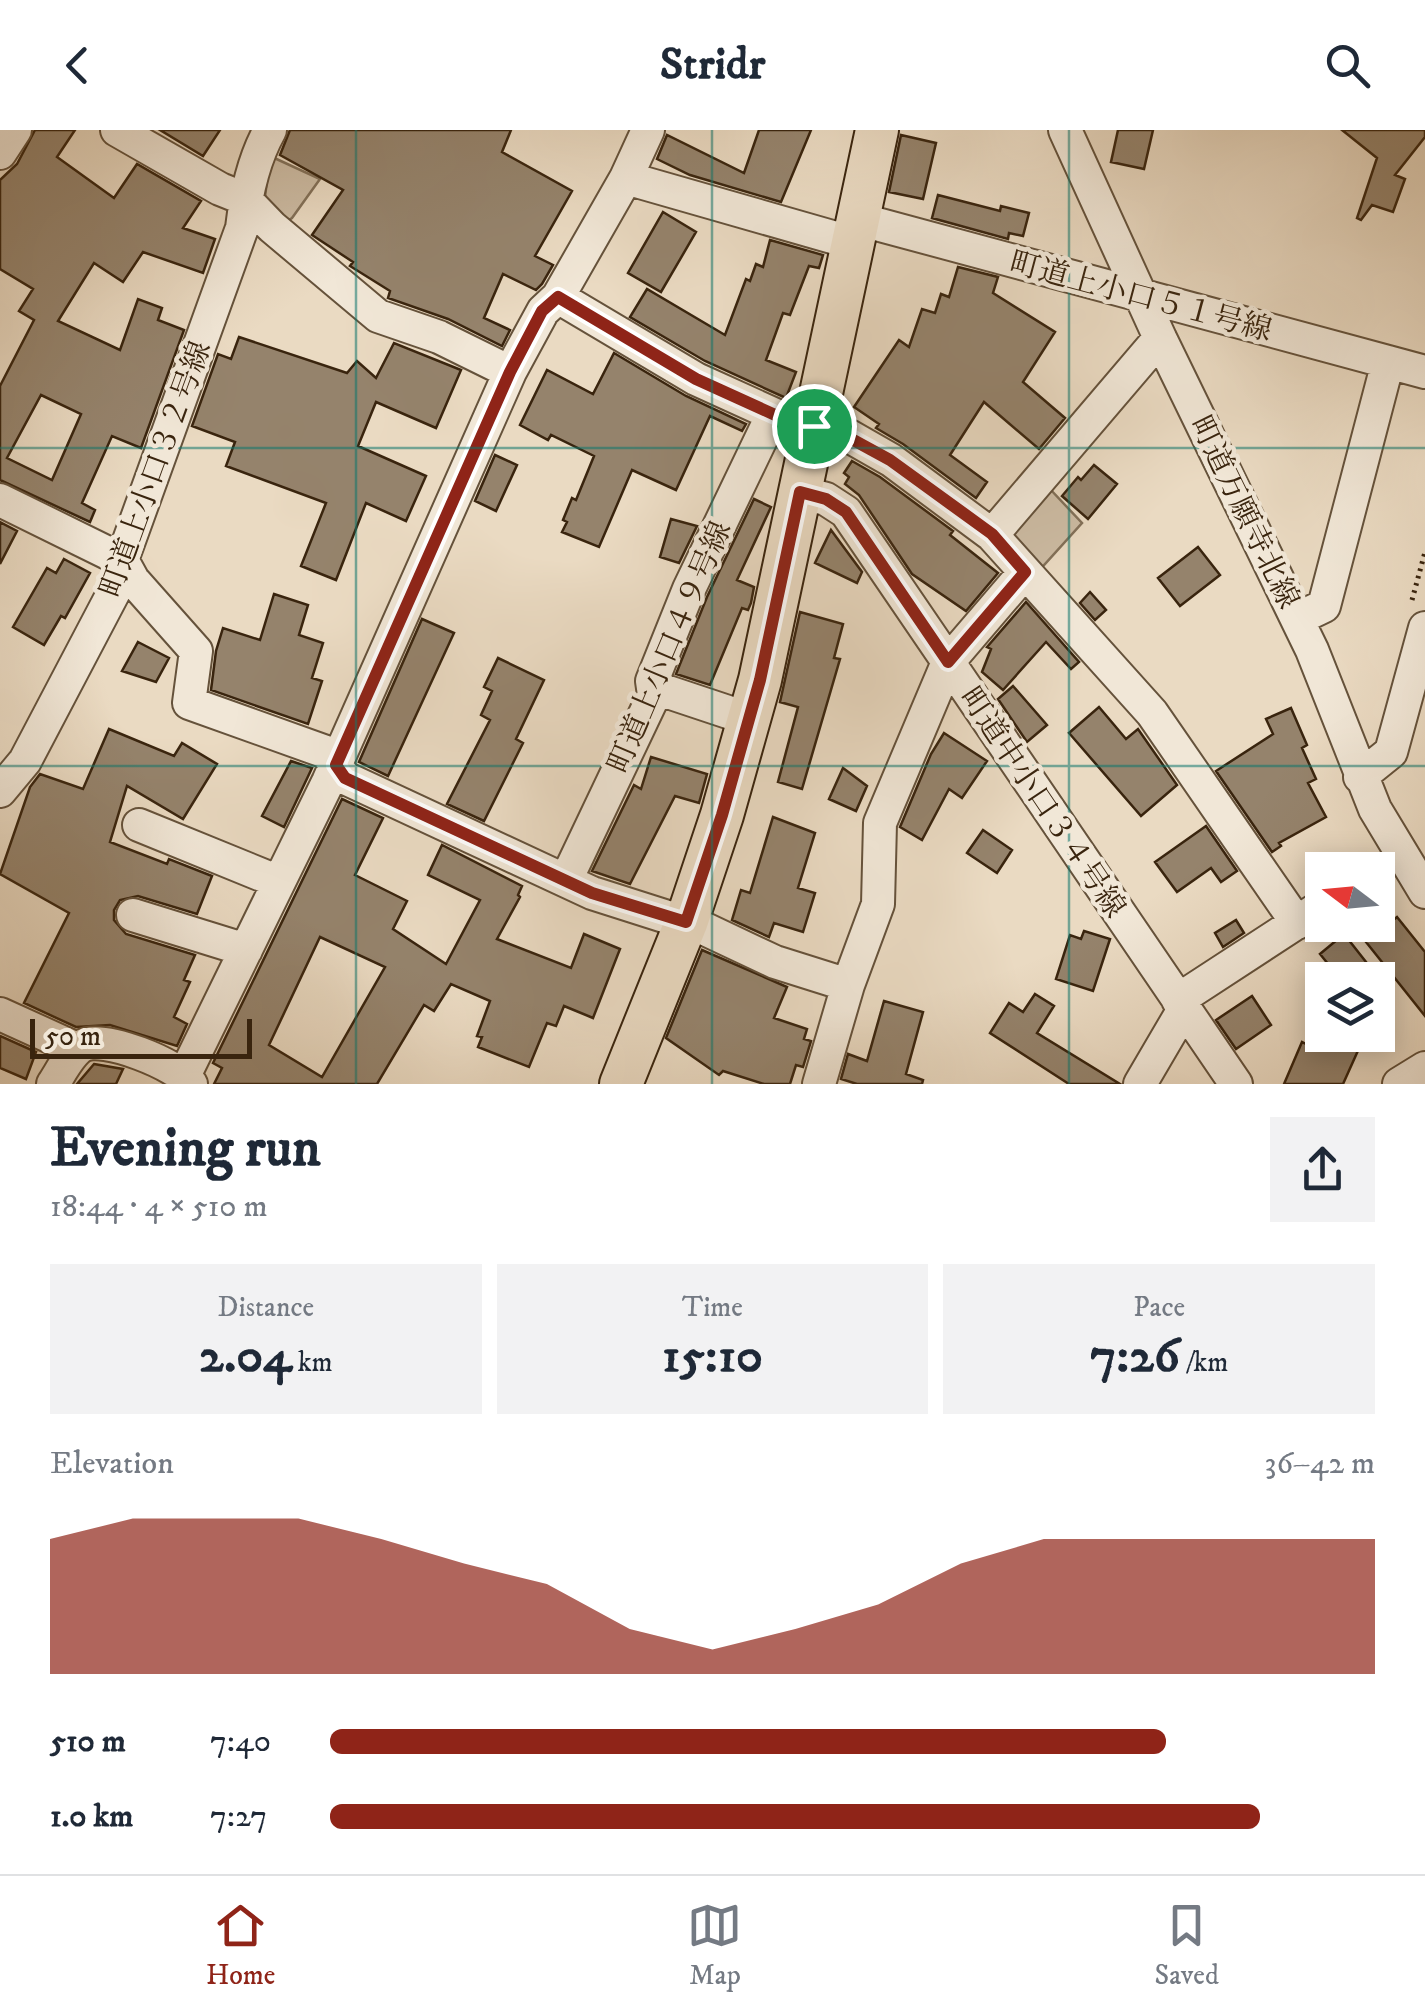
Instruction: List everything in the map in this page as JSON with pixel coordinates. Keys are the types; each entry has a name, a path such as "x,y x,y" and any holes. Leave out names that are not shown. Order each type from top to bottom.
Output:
{"main road":[{"path":"621,1084 686,922 750,718 877,130"}],"street":[{"path":"0,153 15,130"},
{"path":"117,130 245,199 272,228 378,316 439,337 510,372"},
{"name":"町道上小口３２号線","path":"0,791 25,761 118,584 122,560 242,228 245,199 260,148 270,130"},
{"path":"53,1084 77,1049 102,1041 188,1079 336,765 510,372 542,311 558,297 626,178 648,130"},
{"name":"町道万願寺北線","path":"1066,130 1160,338 1297,619 1386,852"},
{"name":"町道上小口５１号線","path":"626,178 1142,296 1425,372"},
{"path":"558,297 696,379 795,424 835,430 890,460 992,534 1152,713 1305,908"},
{"path":"992,534 1160,338"},
{"path":"1297,619 1324,606 1388,362"},
{"name":"町道上小口４９号線","path":"566,880 654,694 652,680 690,589 773,414"},
{"name":"町道中小口３４号線","path":"800,492 826,499 846,512 1236,1084"},
{"path":"0,500 122,560 133,580 196,651 189,703 326,752 345,778 592,893 686,922 776,962 848,986"},
{"path":"819,1084 878,904 880,824 948,662 1025,572"},
{"path":"1360,777 1391,752 1425,628"},
{"path":"653,687 750,718"},
{"path":"139,825 279,882"},
{"name":"町道万願寺北線","path":"1395,872 1425,892"},
{"path":"133,914 246,950"},
{"path":"1140,1084 1181,1005 1305,918"},
{"path":"0,1014 77,1049"},
{"path":"1400,1084 1425,1068"}],"shaded area":[{"path":"270,156 320,179 292,218 281,225 265,197"},
{"path":"1050,489 1082,523 1035,575 1012,533"}],"building":[{"path":"35,130 75,130 57,157 114,198 137,164 201,201 183,228 215,239 203,273 143,252 123,282 94,263 58,321 120,350 138,299 162,308 158,320 184,330 141,448 112,436 82,503 95,510 90,522 0,480 0,386 34,320 19,311 33,289 0,269 0,180 17,164","holes":["41,395 81,414 52,480 7,458"]},
{"path":"160,130 220,130 203,156"},
{"path":"290,130 511,130 502,152 572,191 535,256 553,265 542,284 536,290 503,274 484,318 510,330 502,346 448,319 388,298 390,291 350,266 353,262 312,235 343,190 280,155"},
{"path":"759,130 811,130 781,202 690,175 657,159 667,135 744,173"},
{"path":"1118,130 1153,130 1144,169 1111,162"},
{"path":"1342,130 1425,130 1425,137 1395,175 1405,179 1393,212 1372,205 1361,220 1357,218 1377,158"},
{"path":"901,135 936,143 923,199 889,192"},
{"path":"938,195 1000,211 1001,206 1029,213 1023,236 1009,233 1008,239 932,218"},
{"path":"663,212 696,232 661,292 628,273"},
{"path":"770,240 823,255 819,268 809,266 790,315 783,313 766,360 796,372 786,398 705,361 630,317 647,289 725,335 746,279 750,281 756,264 763,267"},
{"path":"958,267 998,277 993,293 1055,332 1023,382 1065,418 1039,449 984,402 950,455 987,482 976,498 876,428 879,424 854,407 899,340 909,347 922,309 935,313 941,294 949,297"},
{"path":"239,337 347,373 357,361 376,378 394,343 461,370 436,428 376,402 358,446 426,476 406,521 366,503 336,580 301,566 326,503 226,466 235,442 192,426 218,354 231,359"},
{"path":"614,353 686,396 746,424 742,431 710,416 676,490 632,470 599,547 562,532 572,498 576,500 594,456 551,435 548,440 520,425 547,370 593,394"},
{"path":"495,455 517,465 496,511 475,501"},
{"path":"852,461 953,531 950,535 998,573 966,611 912,574 859,495 845,484 849,477 844,473"},
{"path":"1094,465 1117,484 1088,519 1062,496"},
{"path":"754,499 771,507 737,580 754,587 748,610 742,608 710,685 676,674 707,597"},
{"path":"671,519 697,526 679,563 660,557"},
{"path":"0,522 17,531 0,564"},
{"path":"831,530 862,572 857,583 815,563"},
{"path":"1198,547 1220,575 1180,606 1158,578"},
{"path":"64,559 90,573 65,618 61,616 44,645 13,627 47,568 56,573"},
{"path":"1090,592 1106,610 1095,620 1080,603"},
{"path":"274,594 308,605 299,635 323,643 312,678 322,681 308,724 211,690 223,628 260,640"},
{"path":"1026,602 1079,662 1071,669 1046,642 1003,690 982,672 991,649 987,647"},
{"path":"800,612 843,624 834,658 840,659 802,789 778,782 798,707 780,702"},
{"path":"422,619 454,633 388,776 359,762"},
{"path":"138,642 169,658 156,682 122,671"},
{"path":"498,658 544,680 516,739 523,743 484,821 447,804 490,720 481,715 492,691 484,687"},
{"path":"1013,686 1047,725 1027,742 998,699"},
{"path":"1099,707 1126,739 1138,729 1177,785 1141,816 1069,733"},
{"path":"1291,708 1316,779 1308,783 1326,817 1279,843 1281,846 1272,852 1216,771 1273,734 1266,719"},
{"path":"109,729 174,756 182,743 217,764 183,819 127,786 110,842 212,876 197,914 138,896 120,900 114,910 114,920 126,934 195,955 184,980 190,982 174,1017 187,1024 177,1046 110,1025 76,1027 24,1003 69,913 0,874 30,787 40,774 83,789"},
{"path":"944,733 987,761 962,798 949,789 922,840 900,827"},
{"path":"651,757 707,774 699,803 675,796 630,884 592,871 634,785 641,789"},
{"path":"291,761 312,768 284,827 262,816"},
{"path":"843,768 867,786 856,811 829,799"},
{"path":"342,799 383,818 355,875 407,901 393,929 446,964 480,900 428,875 442,845 522,886 497,939 571,968 584,934 620,949 593,1018 564,1006 556,1026 547,1023 529,1067 478,1047 482,1037 477,1036 490,1001 451,984 434,1011 424,1005 377,1084 214,1084 222,1068 213,1063","holes":["320,937 385,967 322,1077 269,1045"]},
{"path":"773,817 815,833 798,888 815,893 803,932 774,923 769,937 732,920 741,890 750,893"},
{"path":"1206,826 1237,871 1221,882 1211,868 1177,892 1155,862"},
{"path":"983,830 1012,850 997,873 967,853"},
{"path":"1395,919 1425,952 1425,1016 1395,978 1395,962 1382,962 1366,942 1395,942"},
{"path":"1236,920 1244,933 1223,947 1215,933"},
{"path":"1084,931 1110,939 1093,991 1056,979 1070,935 1081,939"},
{"path":"1334,942 1350,942 1366,962 1326,962 1320,954"},
{"path":"702,950 787,987 774,1018 807,1029 804,1039 811,1041 803,1067 796,1065 790,1084 764,1084 723,1071 719,1075 666,1038"},
{"path":"1035,994 1054,1006 1037,1033 1120,1084 1069,1084 990,1033 1009,1003 1023,1012"},
{"path":"1252,996 1271,1025 1236,1049 1216,1020"},
{"path":"884,1001 923,1012 906,1074 923,1080 922,1084 857,1084 841,1079 848,1054 867,1061"},
{"path":"0,1036 36,1052 26,1079 0,1068"},
{"path":"1302,1042 1305,1052 1357,1052 1343,1084 1284,1084"},
{"path":"94,1064 123,1069 116,1084 77,1084"}],"route":[{"path":"558,297 696,379 795,424 814,426 849,436 890,460 992,534 1025,572 948,662 846,512 826,499 800,492 760,680 722,815 686,922 592,893 345,778 336,765 449,506 510,372 542,311 558,297"}]}
